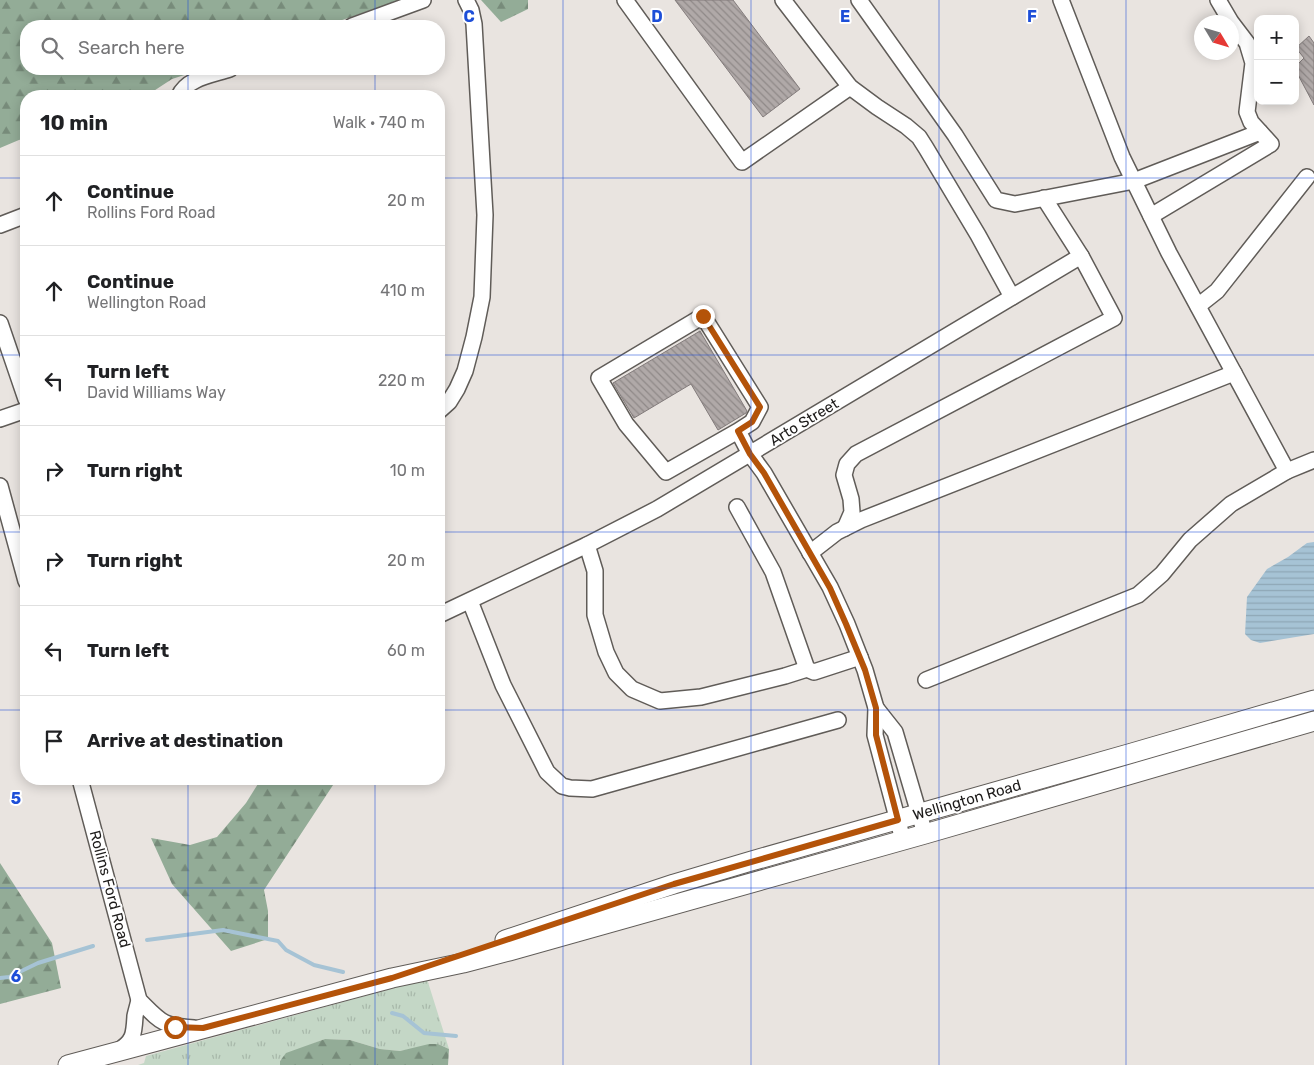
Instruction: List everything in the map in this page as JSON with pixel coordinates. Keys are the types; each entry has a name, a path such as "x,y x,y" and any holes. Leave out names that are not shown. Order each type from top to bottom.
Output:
{"main road":[{"name":"Wellington Road","path":"392,978 674,884 1314,700"},
{"name":"Wellington Road","path":"68,1065 392,978 509,951 925,834 1314,721"}],"street":[{"path":"368,20 423,0"},
{"path":"445,405 457,389 465,371 482,297 485,214 474,24 471,10 466,0"},
{"path":"625,0 742,162 850,87"},
{"path":"783,0 850,87 877,108 906,126 918,137 968,219 1012,297"},
{"path":"859,0 955,135 996,200 1015,204 1134,181 1260,132"},
{"path":"1061,0 1122,157 1198,306 1286,471"},
{"path":"1151,216 1270,144 1251,122 1247,112 1253,62 1248,43 1231,22 1218,0"},
{"path":"183,90 192,82 212,75"},
{"path":"1198,306 1217,291 1307,177"},
{"path":"845,528 852,512 851,499 844,475 847,464 856,454 1114,318 1081,256 1044,198"},
{"path":"0,225 20,217"},
{"name":"Arto Street","path":"445,612 639,519 1081,256"},
{"path":"666,472 752,422 760,407 703,316 599,378 626,424 666,472 680,496"},
{"path":"0,324 20,382"},
{"path":"810,553 837,532 862,520 1234,373"},
{"path":"0,419 20,412"},
{"path":"738,431 830,588 860,657 876,708 876,735 903,840"},
{"path":"926,680 1138,595 1162,574 1190,540 1231,504 1286,471 1314,460"},
{"path":"0,486 20,559"},
{"path":"736,507 773,572 807,669"},
{"path":"587,545 595,571 595,615 606,652 616,673 632,689 660,701 701,697 807,669 814,672 860,657"},
{"path":"470,600 503,685 548,772 562,786 592,789 838,720"},
{"path":"876,708 895,732 925,834"},
{"name":"Rollins Ford Road","path":"82,785 139,1000 135,1015 136,1028 124,1047 117,1052"},
{"path":"139,1000 160,1021 167,1025 203,1028"}],"green space":[{"path":"0,0 400,0 342,20 20,20 20,75 184,75 172,79 155,90 20,90 20,140 0,148"},
{"path":"481,0 528,0 528,9 501,22"},
{"path":"257,785 333,785 264,890 268,911 268,939 231,951 172,884 151,838 190,845 217,837 246,803"},
{"path":"0,863 52,943 61,988 0,1004"},
{"path":"427,979 449,1049 438,1044 400,1051 380,1049 350,1040 325,1039 297,1050 280,1060 280,1065 138,1065 144,1063 146,1056"},
{"path":"325,1039 350,1040 380,1049 400,1051 429,1044 438,1044 449,1049 448,1065 280,1065 280,1061 286,1053"}],"water":[{"path":"1314,542 1314,634 1260,643 1251,640 1245,634 1247,597 1267,569 1307,543"}],"building":[{"path":"675,0 733,0 800,89 763,117"},
{"path":"1309,36 1314,43 1314,105 1299,77 1299,63 1304,58 1299,52 1299,45"},
{"path":"700,331 747,411 746,413 718,430 691,384 634,418 613,383"}],"waterway":[{"path":"147,940 223,930 278,941 286,950 314,965 343,972"},
{"path":"0,978 9,977 38,963 93,946"},
{"path":"392,1013 403,1016 424,1033 456,1036"}],"route":[{"path":"175,1027 203,1028 392,978 674,884 898,820 876,735 876,708 865,670 830,588 738,431 752,422 760,407 703,316"}]}
